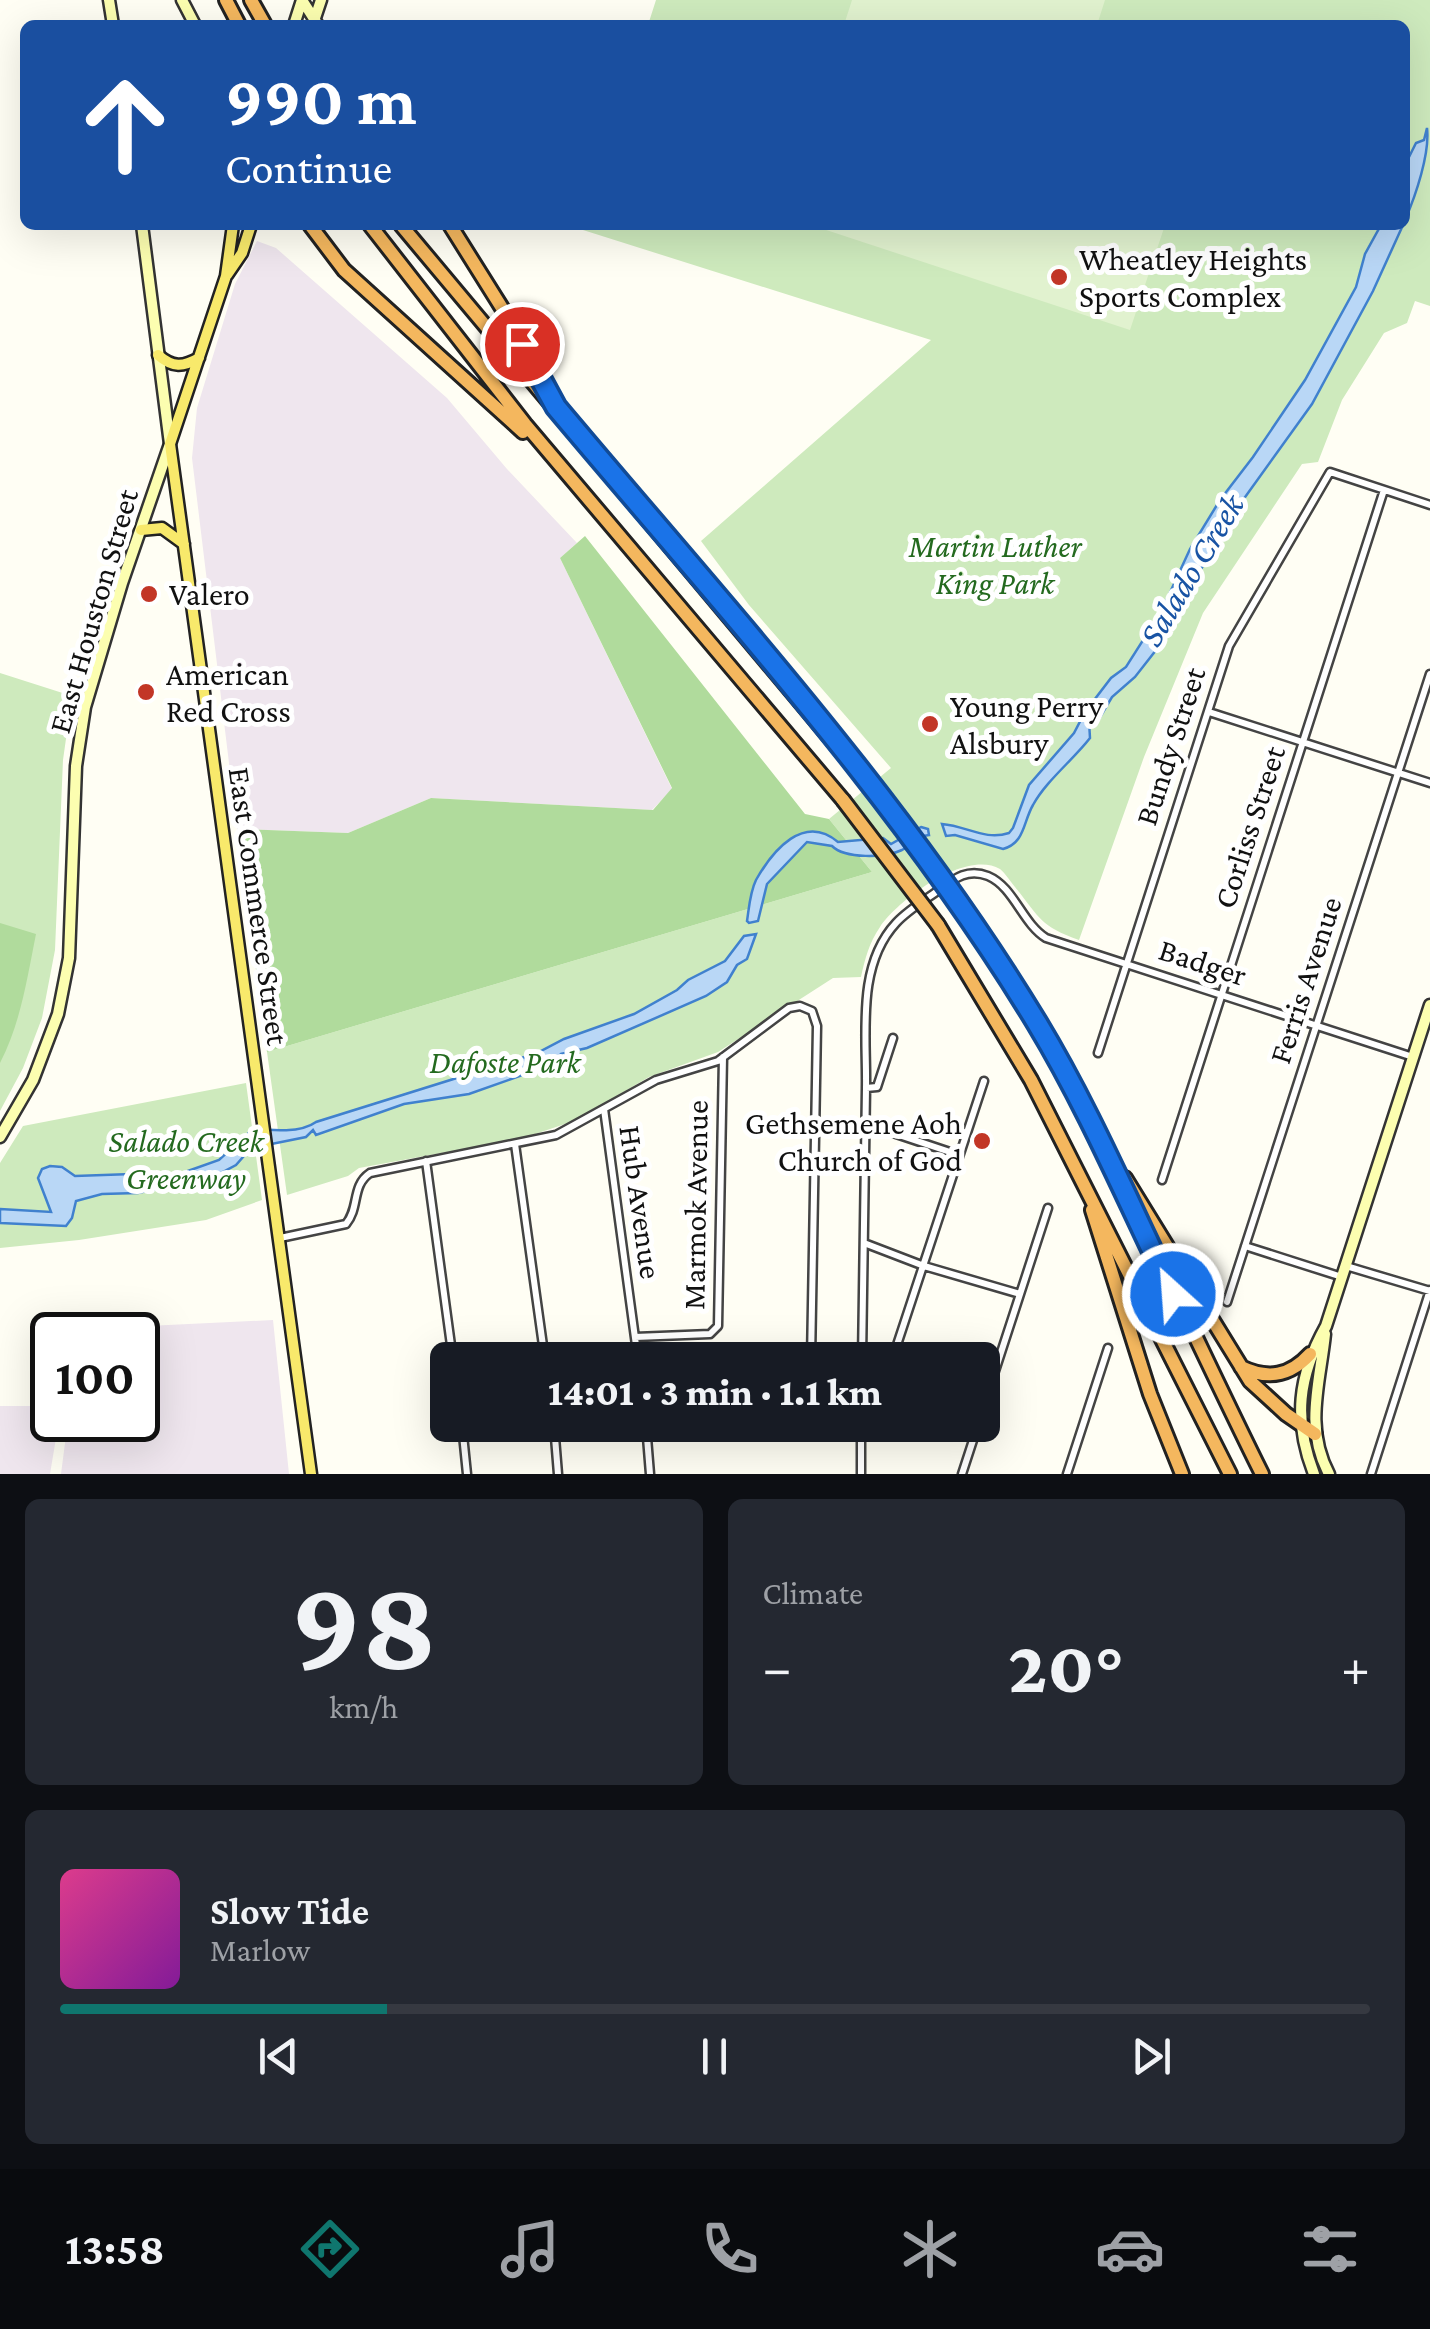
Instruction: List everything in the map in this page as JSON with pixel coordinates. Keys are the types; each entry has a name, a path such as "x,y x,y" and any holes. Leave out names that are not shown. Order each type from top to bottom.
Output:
{"highway":[{"path":"314,230 344,270 562,468"},
{"path":"374,230 562,468 843,800 938,925 1032,1080 1230,1474"},
{"path":"405,230 868,783 960,908 1038,1026 1082,1106 1242,1367 1264,1396 1315,1434"},
{"path":"453,230 512,324 556,407"},
{"path":"1082,1106 1262,1474"},
{"path":"1082,1179 1150,1394 1182,1474"},
{"path":"1242,1367 1262,1375 1280,1374 1310,1354"}],"main road":[{"name":"East Commerce Street","path":"143,230 311,1474"},
{"name":"East Houston Street","path":"0,1137 46,1050 65,983 80,736 94,673 226,276 232,230"},
{"name":"East Houston Street","path":"226,276 242,252 249,230"},
{"path":"158,355 181,366 199,358"},
{"path":"140,530 162,528 184,544"},
{"path":"1328,1474 1315,1434 1314,1401 1326,1326 1430,1005"},
{"path":"1314,1474 1301,1424 1301,1394 1310,1354 1326,1326"}],"street":[{"name":"Bundy Street","path":"1098,1052 1233,637 1330,472 1384,490"},
{"path":"1384,490 1430,505"},
{"name":"Corliss Street","path":"1162,1180 1384,490"},
{"name":"Ferris Avenue","path":"1227,1302 1430,674"},
{"path":"1208,712 1430,783"},
{"name":"Badger","path":"866,1088 871,966 882,942 900,920 952,880 977,872 999,882 1036,932 1054,941 1413,1057"},
{"path":"280,1238 346,1224 355,1208 357,1188 365,1176 556,1135 669,1074 723,1057 789,1008 804,1006 814,1015 817,1026 811,1342"},
{"path":"862,1342 866,1088 877,1087 892,1038"},
{"name":"Marmok Avenue","path":"635,1337 710,1334 718,1326 723,1057"},
{"path":"898,1342 984,1081"},
{"name":"Hub Avenue","path":"604,1110 636,1342"},
{"path":"866,1124 960,1155"},
{"path":"515,1144 542,1342"},
{"path":"426,1161 451,1342"},
{"path":"1000,1356 1048,1208"},
{"path":"864,1243 924,1266 1020,1294"},
{"path":"1245,1246 1430,1291 1371,1474"},
{"path":"1067,1474 1108,1348"},
{"path":"464,1442 467,1474"},
{"path":"555,1442 558,1474"},
{"path":"647,1442 650,1474"},
{"path":"861,1442 861,1474"},
{"path":"962,1474 972,1442"}],"shaded area":[{"path":"257,241 276,248 447,398 577,543 560,558 672,789 652,810 431,798 348,833 237,829 192,458 197,408 235,284"},
{"path":"273,1320 289,1474 61,1474 65,1442 160,1442 160,1325"},
{"path":"0,1406 30,1406 30,1442 55,1442 50,1474 0,1474"}],"green space":[{"name":"Martin Luther King Park","path":"656,0 1430,0 1430,306 1415,301 1407,323 1384,333 1342,400 1318,462 1302,464 1203,613 1144,757 1079,940 1042,920 1000,869 986,865 952,871 917,892 889,916 873,939 861,977 833,978 718,1052 649,1077 574,1121 523,1138 359,1168 348,1176 287,1195 267,1052 872,872 829,819 891,768 749,605 701,541 931,340 583,230 1410,230 1410,20 650,20"},
{"path":"852,0 1105,0 1099,20 846,20"},
{"name":"Wheatley Heights Sports Complex","path":"826,230 1163,230 1130,330"},
{"path":"585,536 805,814 829,819 872,872 267,1052 237,829 348,833 431,798 653,810 672,788 560,558"},
{"path":"0,673 72,696 63,760 55,950 42,1018 23,1068 0,1111"},
{"path":"0,923 36,934 18,1016 0,1063"},
{"name":"Salado Creek Greenway","path":"246,1083 262,1200 206,1220 0,1248 0,1163 23,1126"}],"water":[{"path":"1427,128 1424,162 1410,207 1410,155 1416,143 1424,140"},
{"name":"Salado Creek","path":"1378,230 1401,230 1373,291 1312,404 1225,525 1160,645 1135,677 1112,697 1099,719 1093,715 1089,721 1090,738 1038,796 1016,842 1003,849 946,836 942,824 992,835 1009,833 1013,828 1029,785 1074,733 1111,678 1126,667 1161,612 1190,549 1220,500 1305,380 1356,287 1365,254"},
{"path":"921,827 928,829 929,835 886,855 855,855 807,842 767,884 758,921 747,921 756,880 780,847 802,833 825,834 838,842 883,838 891,844"},
{"path":"756,934 747,959 737,965 727,982 706,996 587,1048 561,1054 548,1066 469,1094 404,1104 316,1135 313,1130 306,1137 251,1148 236,1165 217,1175 138,1193 102,1194 76,1201 66,1226 0,1223 0,1209 51,1212 38,1178 42,1169 62,1167 75,1176 132,1174 157,1178 185,1172 219,1160 254,1128 303,1128 537,1053 634,1014 725,961 744,936"}],"place":[{"name":"Wheatley Heights Sports Complex","path":"1059,277"},
{"name":"Valero","path":"149,594"},
{"name":"American Red Cross","path":"146,692"},
{"name":"Young Perry Alsbury","path":"930,724"},
{"name":"Gethsemene Aoh Church of God","path":"982,1141"}],"route":[{"path":"522,344 556,407 854,763 977,931 1053,1052 1173,1294"}],"park label":[{"name":"Dafoste Park","path":"505,1062"}]}
